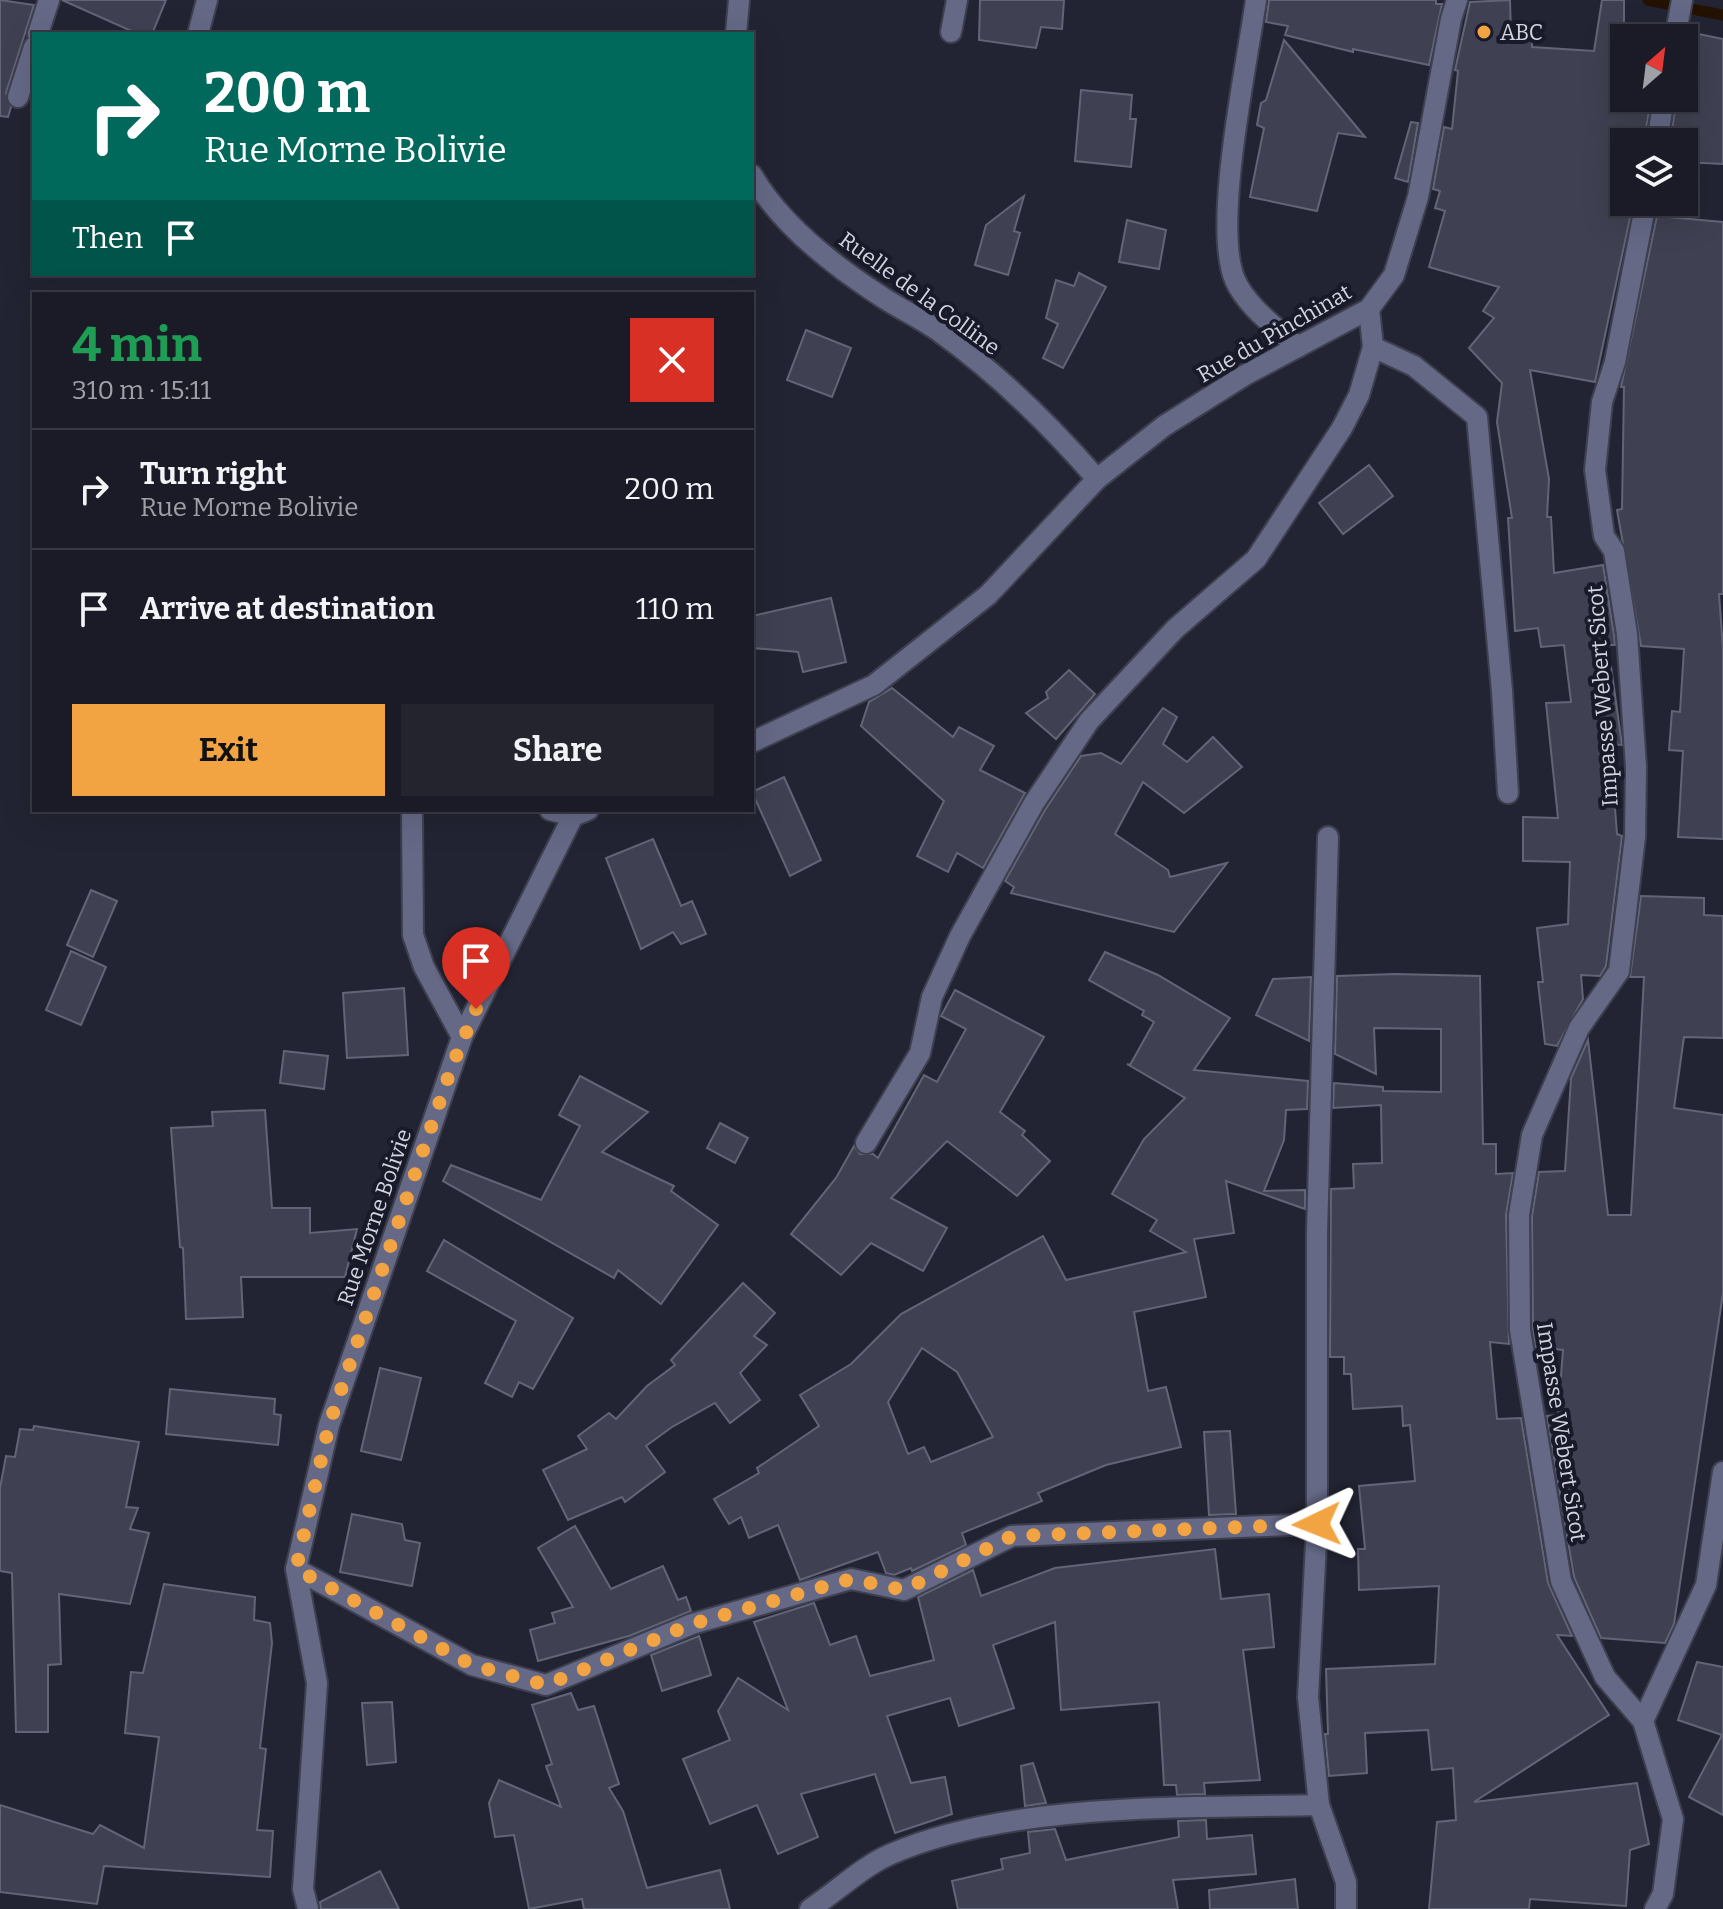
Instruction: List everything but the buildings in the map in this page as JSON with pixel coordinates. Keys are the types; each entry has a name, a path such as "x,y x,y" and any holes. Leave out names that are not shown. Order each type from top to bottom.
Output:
{"street":[{"path":"39,32 49,0"},
{"path":"199,32 207,0"},
{"path":"736,32 739,0"},
{"path":"951,32 957,0"},
{"path":"1256,0 1233,156 1227,247 1236,282 1260,313 1298,347"},
{"name":"Rue du Pinchinat","path":"1097,479 1164,426 1369,309 1394,275 1418,197 1457,0"},
{"path":"18,97 32,53"},
{"name":"Ruelle de la Colline","path":"754,178 766,199 832,261 880,296 937,330 1052,427 1097,479"},
{"name":"Impasse Webert Sicot","path":"1643,216 1615,362 1602,402 1595,470 1604,536 1614,551 1627,634 1636,767 1635,837 1619,971 1579,1028 1532,1135 1519,1215 1520,1330 1561,1581 1605,1677 1643,1721"},
{"path":"866,1143 920,1053 932,997 954,948 1034,803 1089,721 1175,629 1256,559 1342,428 1359,395 1373,347 1369,309"},
{"path":"1373,347 1414,366 1477,417 1502,691 1508,793"},
{"path":"754,741 874,685 915,656 988,595 1038,538 1097,479"},
{"path":"412,812 413,935 424,967 462,1037"},
{"name":"Rue Morne Bolivie","path":"308,1909 303,1889 317,1683 296,1569 329,1425 462,1037 580,813"},
{"path":"1328,837 1317,1218 1317,1524 1308,1697 1319,1805 1346,1882 1346,1909"},
{"path":"1655,1909 1663,1894 1673,1819 1643,1721 1706,1585 1723,1472"},
{"path":"296,1569 472,1665 546,1685 692,1624 851,1579 904,1590 1012,1536 1317,1524"},
{"path":"810,1909 889,1854 973,1828 1107,1811 1319,1805"}],"waterway":[{"path":"1648,0 1723,15"}],"place":[{"name":"ABC","path":"1484,32"}],"route":[{"path":"476,1009 462,1037 329,1425 296,1569 472,1665 546,1685 692,1624 851,1579 904,1590 1012,1536 1317,1524"}]}
